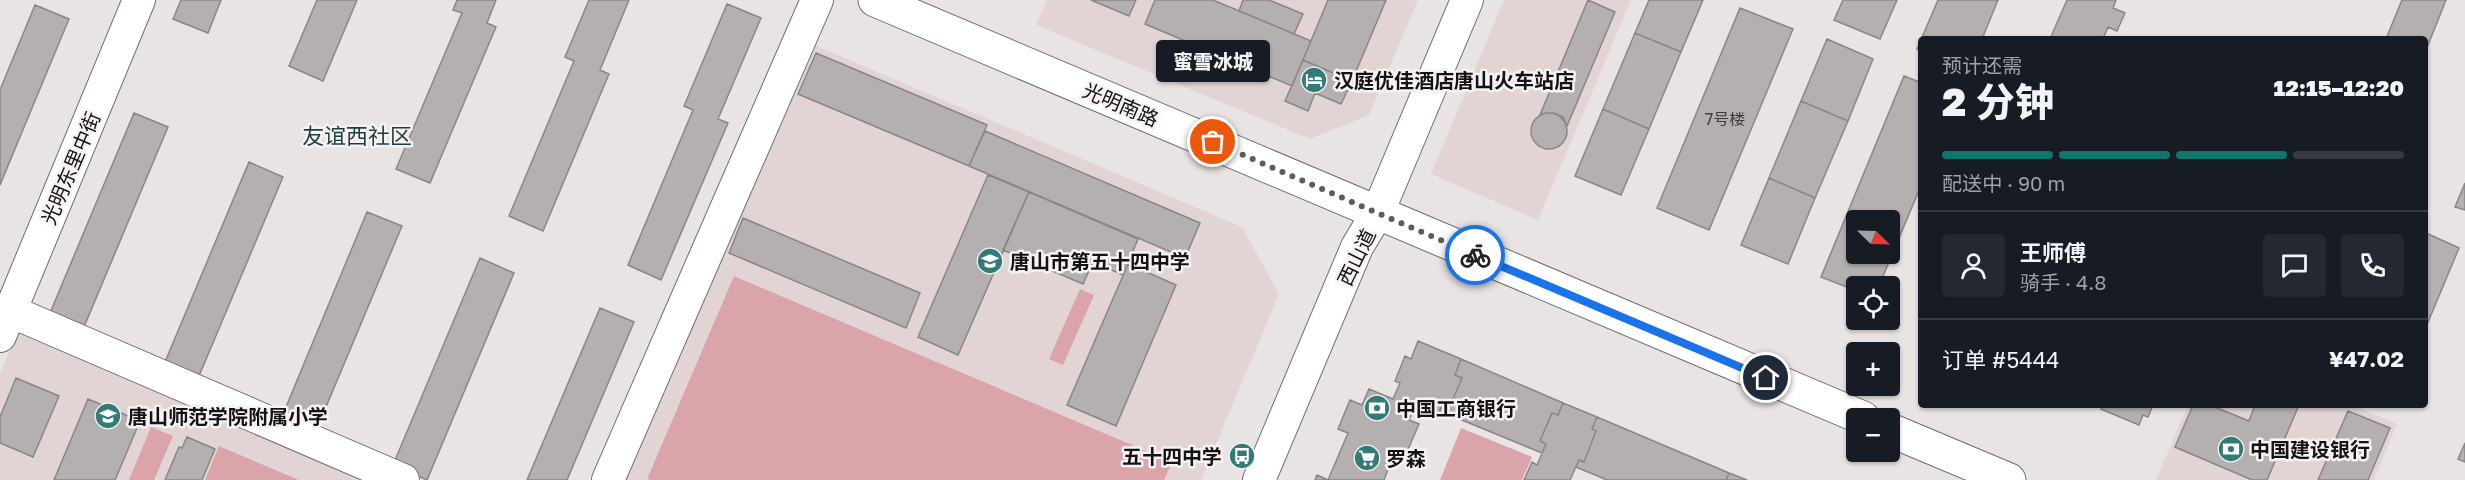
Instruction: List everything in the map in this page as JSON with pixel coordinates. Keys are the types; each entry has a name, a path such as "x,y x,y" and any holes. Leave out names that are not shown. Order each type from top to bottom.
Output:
{"main road":[{"name":"光明南路","path":"875,0 1846,411"},
{"path":"1900,434 2002,479"}],"street":[{"name":"光明东里中街","path":"5,323 140,0"},
{"path":"608,480 817,0"},
{"name":"西山道","path":"1259,480 1357,247 1378,212 1467,0"},
{"path":"5,323 403,480"}],"shaded area":[{"path":"1047,0 1418,0 1369,115 1310,139 1036,25"},
{"path":"1504,0 1631,0 1538,220 1431,174"},
{"name":"唐山市第五十四中学","path":"812,44 1242,227 1279,294 1201,480 626,480"},
{"path":"734,276 1172,462 1164,480 649,480 648,477"},
{"path":"1080,289 1094,295 1063,365 1049,359"},
{"name":"唐山师范学院附属小学","path":"18,330 362,480 0,480 0,374"},
{"path":"2187,408 2359,408 2397,424 2374,480 2156,480"},
{"path":"151,427 173,436 154,480 129,480"},
{"path":"1461,428 1532,457 1522,480 1440,480"},
{"path":"219,446 299,480 205,480"}],"building":[{"path":"181,0 221,0 208,33 173,19"},
{"path":"317,0 357,0 323,81 289,66"},
{"path":"457,0 496,0 487,23 496,27 430,183 396,169 462,13 453,10"},
{"path":"589,0 629,0 600,70 609,74 543,231 509,216 574,61 565,57"},
{"path":"1091,0 1136,0 1129,16"},
{"path":"1155,0 1213,0 1311,41 1292,86 1145,24"},
{"path":"1243,0 1269,0 1303,14 1294,34 1239,11"},
{"path":"1328,0 1386,0 1352,81 1303,60"},
{"path":"1588,0 1615,12 1567,126 1563,117 1554,113 1540,115"},
{"path":"1649,0 1703,0 1681,52 1635,33"},
{"path":"1843,0 1897,0 1880,39 1834,20"},
{"path":"1938,0 1998,0 1983,36 1923,36"},
{"path":"2067,0 2116,0 2113,8 2125,13 2117,31 2108,27 2104,36 2051,36"},
{"path":"2402,0 2446,0 2428,45 2428,36 2387,36"},
{"path":"727,4 761,18 718,119 728,123 661,280 628,265 693,110 684,106"},
{"path":"35,5 69,19 0,185 0,90"},
{"path":"1740,8 1793,29 1709,230 1657,208"},
{"path":"1635,33 1681,52 1649,129 1603,109"},
{"path":"1827,39 1873,59 1848,121 1801,101"},
{"path":"816,53 987,125 969,166 798,94"},
{"path":"1303,60 1352,81 1341,104 1315,93 1308,111 1285,101"},
{"path":"1904,76 1918,81 1918,193 1900,236 1900,210 1849,210"},
{"path":"1801,101 1848,121 1815,198 1769,178"},
{"path":"1603,109 1649,129 1621,195 1575,176"},
{"path":"134,113 168,127 81,334 47,320"},
{"path":"1549,113 1562,118 1567,131 1562,144 1549,149 1536,144 1531,131 1536,118"},
{"path":"985,131 1200,223 1185,258 969,166"},
{"path":"249,162 283,177 196,383 162,369"},
{"path":"988,175 1029,192 958,355 918,337"},
{"path":"1769,178 1815,198 1788,264 1741,245"},
{"path":"2465,183 2465,210 2455,207"},
{"path":"1029,192 1138,239 1123,275 1093,262 1083,284 1003,250"},
{"path":"367,212 402,226 315,433 281,419"},
{"path":"1846,216 1846,264 1888,264 1883,276 1846,276 1846,287 1821,277"},
{"path":"743,218 920,293 906,328 729,253"},
{"path":"2428,234 2459,248 2428,322"},
{"path":"480,258 514,273 427,480 393,465"},
{"path":"1128,264 1176,285 1116,426 1067,405"},
{"path":"600,308 634,322 567,480 527,480"},
{"path":"1418,341 1461,359 1455,375 1462,378 1450,406 1443,403 1437,416 1415,407 1409,420 1419,424 1403,461 1393,457 1384,480 1328,480 1348,433 1338,429 1350,400 1362,405 1369,389 1393,399 1400,383 1395,381 1405,356 1411,359"},
{"path":"1461,359 1563,403 1558,415 1552,413 1540,441 1546,444 1542,453 1440,411 1443,403 1450,406 1462,378 1455,375"},
{"path":"16,378 59,396 33,457 0,443 0,417"},
{"path":"88,399 140,421 115,480 54,480"},
{"path":"1563,403 1597,417 1592,429 1596,431 1584,462 1579,460 1570,480 1524,480 1532,462 1537,465 1546,444 1540,441 1552,413 1558,415"},
{"path":"2152,408 2148,417 2143,415 2139,425 2101,409"},
{"path":"2192,408 2217,408 2249,421 2254,408 2298,408 2267,480 2252,480 2175,447"},
{"path":"2348,411 2390,428 2368,480 2318,480"},
{"path":"1597,417 1729,473 1726,480 1607,480 1576,467 1579,460 1584,462 1596,431 1592,429"},
{"path":"187,437 215,449 202,480 165,480 179,447 182,448"},
{"path":"2465,443 2465,462 2458,459"},
{"path":"1729,473 1747,480 1726,480"},
{"path":"1317,475 1328,480 1315,480"}],"way so far":[{"path":"1213,142 1475,255"}],"place":[{"name":"汉庭优佳酒店唐山火车站店","path":"1314,80"},
{"name":"蜜雪冰城","path":"1213,142"},
{"name":"唐山市第五十四中学","path":"990,261"},
{"name":"中国工商银行","path":"1377,408"},
{"name":"唐山师范学院附属小学","path":"108,416"},
{"name":"中国建设银行","path":"2231,449"},
{"name":"五十四中学","path":"1242,456"},
{"name":"罗森","path":"1367,458"}],"district":[{"name":"友谊西社区","path":"357,135"}],"route":[{"path":"1475,255 1766,378"}]}
